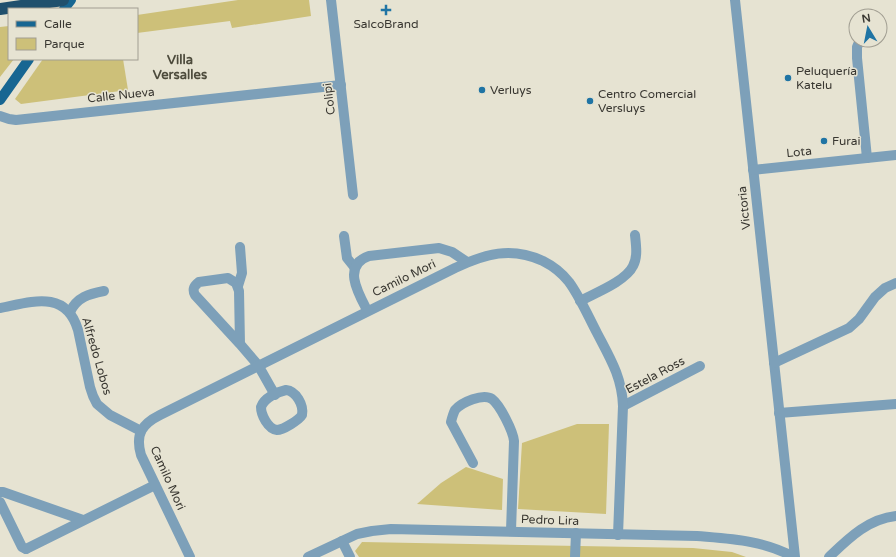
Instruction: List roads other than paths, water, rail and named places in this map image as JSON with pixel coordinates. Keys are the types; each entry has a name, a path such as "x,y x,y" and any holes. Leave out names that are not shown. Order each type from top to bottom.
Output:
{"highway":[{"path":"13,8 63,0"}],"main road":[{"path":"65,8 71,0"},
{"path":"0,100 28,60"}],"street":[{"name":"Colipi","path":"331,0 353,195"},
{"name":"Victoria","path":"735,0 794,557"},
{"path":"857,48 867,158"},
{"name":"Calle Nueva","path":"0,116 16,120 340,85"},
{"name":"Lota","path":"752,170 896,155"},
{"path":"580,300 620,280 630,271 636,255 635,235"},
{"path":"344,236 347,258 355,268"},
{"path":"240,247 242,273 238,286 240,344"},
{"path":"367,310 358,293 354,274 358,262 363,258 369,256 439,248 452,252 467,262"},
{"name":"Camilo Mori","path":"190,557 155,485 140,449 141,431 150,420 367,310 467,262 478,258 510,252 528,255 546,263 557,269 569,282 580,300 617,373 623,394 624,406 618,535"},
{"path":"238,286 228,278 203,281 195,285 194,292 258,366 275,394"},
{"path":"774,363 849,328 859,319 875,297 885,288 896,283"},
{"name":"Alfredo Lobos","path":"70,312 73,305 83,297 104,291"},
{"name":"Alfredo Lobos","path":"0,308 36,301 49,301 56,303 70,312 75,320 78,330 90,387 95,400 107,412 141,431"},
{"name":"Estela Ross","path":"624,406 700,366"},
{"path":"473,463 451,422 452,417 460,406 478,397 489,397 499,408 511,430 514,441 511,531"},
{"path":"779,413 896,404"},
{"path":"0,502 25,553 83,520 155,485"},
{"path":"0,492 83,520"},
{"path":"830,557 859,531 880,520 896,516"},
{"name":"Pedro Lira","path":"308,557 357,534 372,530 391,529 511,531 731,539 773,547 794,557"},
{"path":"575,557 576,533"},
{"path":"342,541 350,557"}],"place":[{"name":"SalcoBrand","path":"386,10"},
{"name":"Peluquería Katelu","path":"788,78"},
{"name":"Verluys","path":"482,90"},
{"name":"Centro Comercial Versluys","path":"590,101"},
{"name":"Furai","path":"824,141"}],"district":[{"name":"Villa Versalles","path":"180,68"}]}
